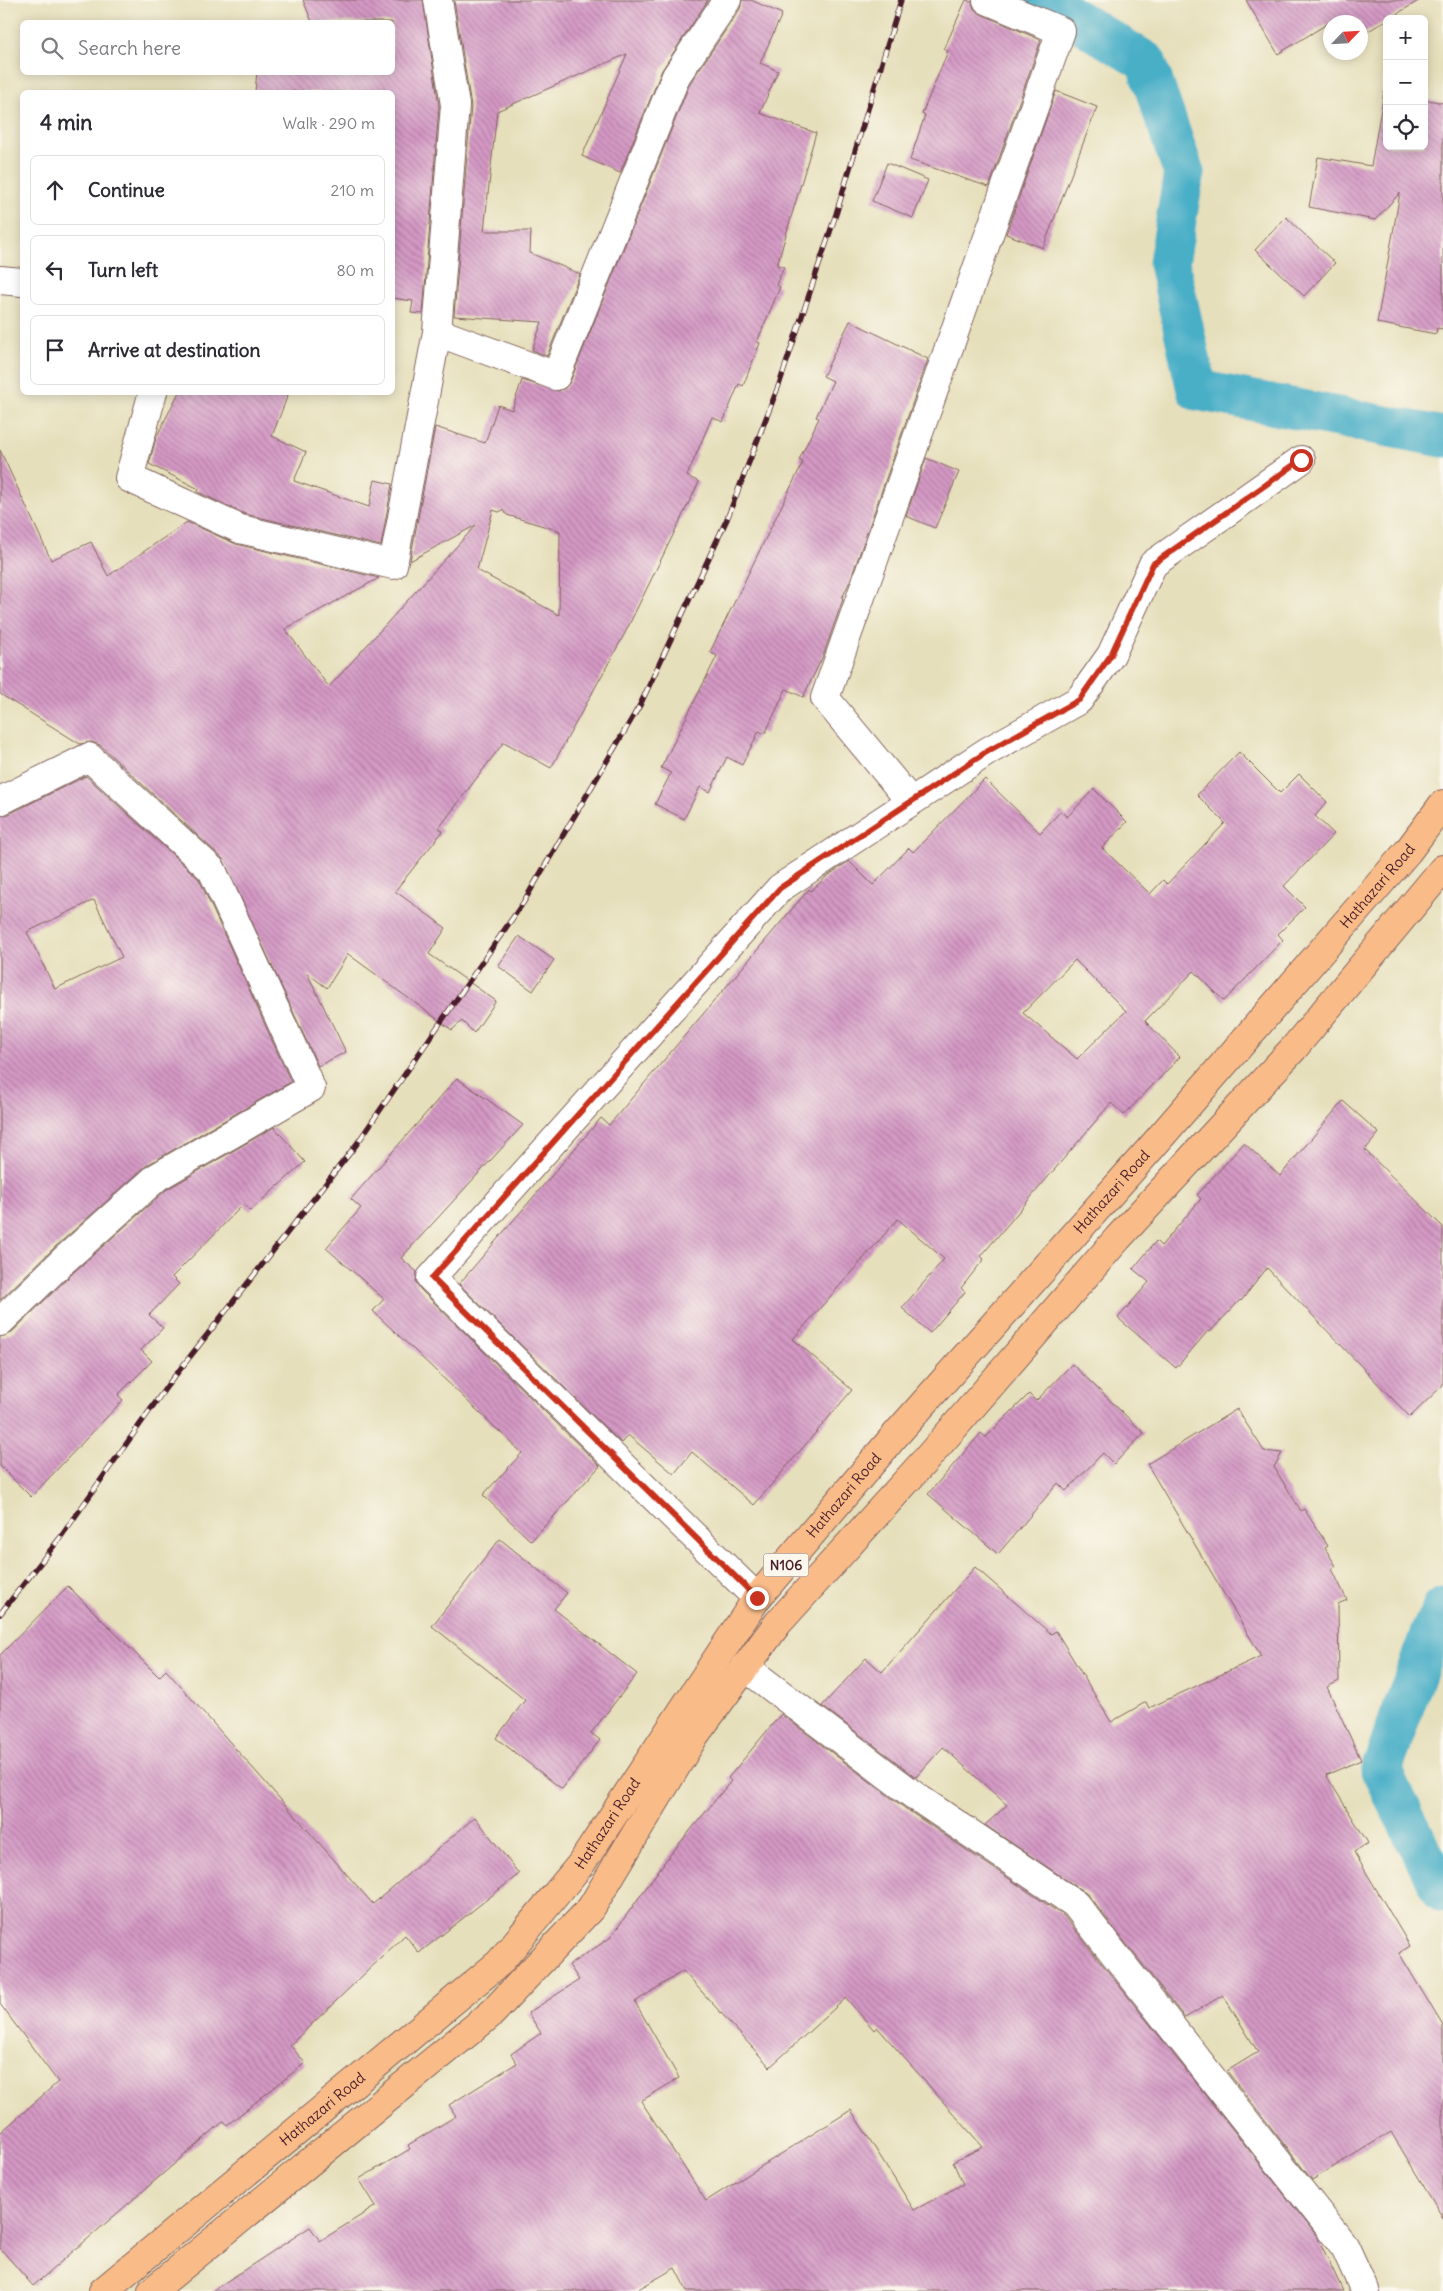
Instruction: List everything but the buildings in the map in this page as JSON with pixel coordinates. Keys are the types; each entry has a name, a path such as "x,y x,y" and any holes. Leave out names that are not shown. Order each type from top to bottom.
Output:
{"highway":[{"name":"Hathazari Road","path":"103,2291 498,1963 581,1864 757,1598 892,1439 1158,1141 1408,851 1443,804"},
{"name":"Hathazari Road","path":"152,2291 492,2013 591,1908 695,1735 778,1623 930,1455 1118,1238 1294,1048 1443,869"}],"street":[{"path":"152,395 129,478 240,528 393,565 437,332 455,105 438,0"},
{"path":"437,332 556,376 676,76 727,0"},
{"path":"911,802 825,698 1062,31 987,0"},
{"path":"0,280 20,282"},
{"path":"757,1598 432,1278 780,888 988,751 1079,700 1111,655 1153,564 1301,460"},
{"path":"0,801 89,757 212,870 311,1088 157,1177 64,1260 0,1322"},
{"path":"745,1667 915,1796 1075,1904 1345,2247 1365,2291"}],"waterway":[{"path":"1044,0 1146,62 1184,173 1169,263 1197,390 1443,437"},
{"path":"1443,1607 1431,1632 1381,1770 1443,1893"}],"railway":[{"path":"0,1614 60,1538 167,1386 356,1145 523,903 640,705 727,519 780,382 836,214 901,0"}],"route":[{"path":"757,1598 432,1278 780,888 988,751 1079,700 1111,655 1153,564 1301,460"}]}
